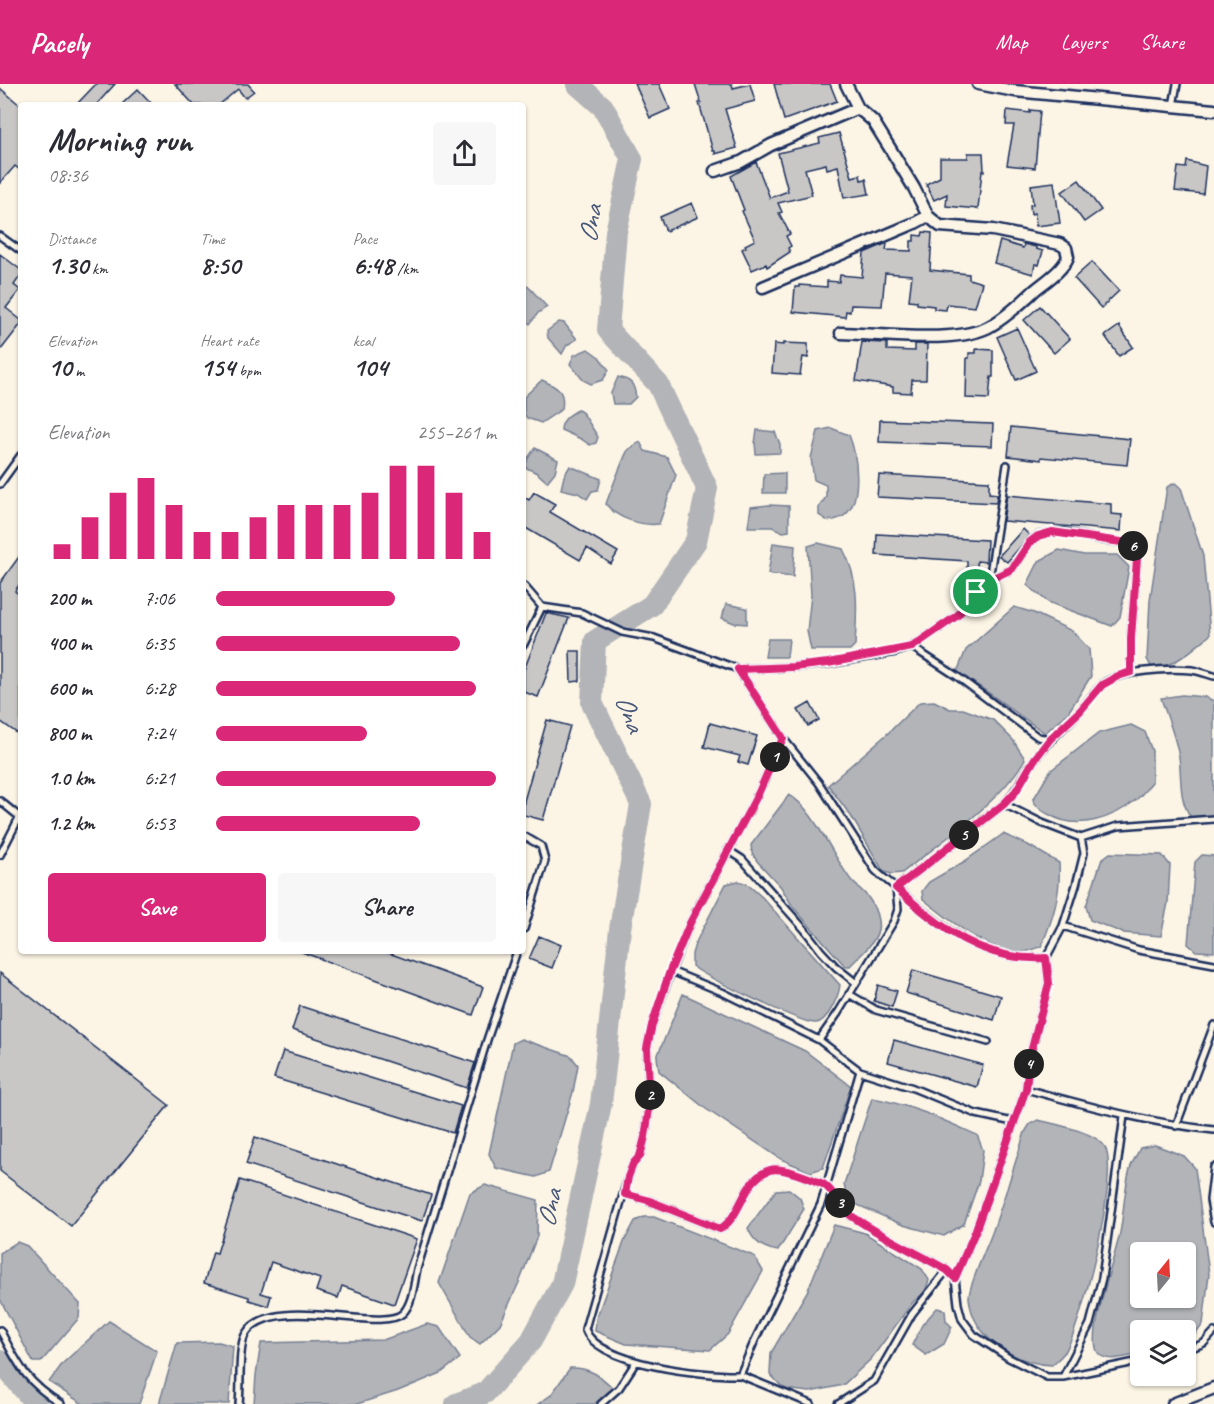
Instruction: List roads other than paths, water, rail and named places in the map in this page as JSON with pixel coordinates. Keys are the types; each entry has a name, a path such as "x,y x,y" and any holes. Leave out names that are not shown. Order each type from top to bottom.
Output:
{"street":[{"path":"841,333 947,337 973,334 992,326 1061,267 1068,257 1066,248 1060,244 1041,242 993,230 940,226 928,216 914,188 873,121 858,108 846,84"},
{"path":"978,84 1015,91 1214,110"},
{"path":"716,171 741,162 771,145 858,108"},
{"path":"763,287 928,216"},
{"path":"1173,1404 1214,1389"}],"lane":[{"path":"1173,106 1177,84"},
{"path":"0,236 18,249"},
{"path":"0,484 18,459"},
{"path":"989,580 1006,465"},
{"path":"526,588 542,607 582,613 622,632 654,638 717,663 738,669 793,667 828,663 912,647 958,615 989,580 1012,569 1030,542 1038,536 1052,532 1128,543 1135,547 1137,559 1131,638 1131,672"},
{"path":"526,640 542,607"},
{"path":"912,647 950,671 1032,733 1038,737 1050,739"},
{"path":"738,669 783,738 819,783 875,870 941,926 966,942 1015,959 1046,958"},
{"path":"896,888 1004,804 1016,791 1034,760 1050,739 1080,711 1102,685 1131,672 1195,670 1214,676"},
{"path":"783,738 759,792 690,923 670,971 647,1048 650,1103 645,1137 640,1156 633,1164 628,1177 585,1329 587,1337 597,1345 636,1362 681,1371 722,1376 740,1375 811,1404"},
{"path":"0,801 18,816"},
{"path":"1004,804 1042,823 1081,838 1118,826 1214,819"},
{"path":"0,855 18,822"},
{"path":"526,837 541,846 545,861 526,923"},
{"path":"1081,838 1083,859 1063,926 1046,958 1049,983 1029,1060 1026,1089 975,1232 955,1278 962,1319 974,1335 1009,1358 1047,1377 1063,1377 1130,1363"},
{"path":"728,850 742,859 836,968 855,982"},
{"path":"819,1040 894,921 898,909 896,888"},
{"path":"1063,926 1140,950 1214,964"},
{"path":"239,1404 243,1339 255,1323 265,1318 309,1314 394,1317 402,1314 408,1306 486,1040 516,954"},
{"path":"670,971 722,992 819,1040 860,1071 904,1085 976,1113 1013,1122"},
{"path":"849,994 876,1010 988,1042"},
{"path":"1176,1126 1214,1025"},
{"path":"740,1375 821,1203 860,1071"},
{"path":"1026,1089 1124,1116 1176,1126 1214,1130"},
{"path":"1063,1377 1090,1324 1102,1278 1124,1116"},
{"path":"1214,1167 1210,1200 1214,1222"},
{"path":"625,1194 647,1200 720,1229 726,1225 745,1193 758,1178 770,1170 780,1170 826,1186 848,1214 947,1270 955,1278"},
{"path":"838,1404 874,1381 912,1314 947,1270"},
{"path":"0,1329 21,1370 42,1392 61,1404"},
{"path":"1196,1346 1204,1343 1214,1332"},
{"path":"601,1404 619,1388 636,1362"}],"waterway":[{"name":"Ona","path":"456,1404 485,1393 531,1341 562,1284 601,1104 620,929 641,804 592,703 595,641 652,605 696,541 707,488 658,384 608,330 616,232 632,159 603,107 577,84"},
{"path":"0,1361 36,1404"}]}
